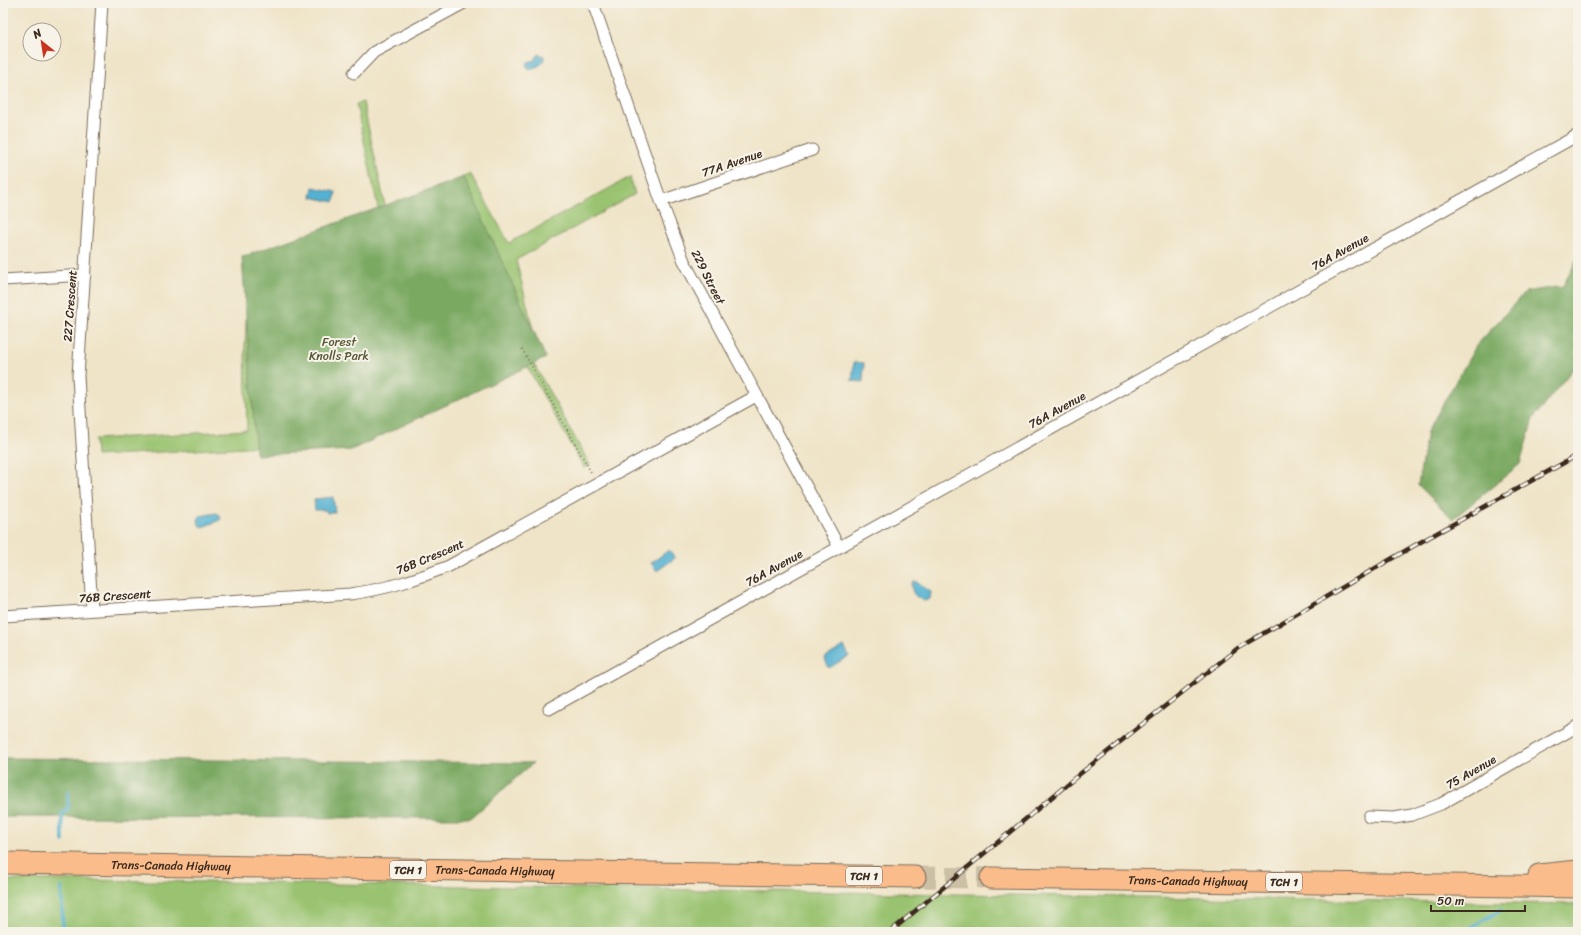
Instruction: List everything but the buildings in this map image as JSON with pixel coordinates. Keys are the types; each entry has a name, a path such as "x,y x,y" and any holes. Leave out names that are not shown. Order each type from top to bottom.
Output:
{"highway":[{"name":"Trans-Canada Highway","path":"3,863 915,877"},
{"path":"1442,885 1578,871"},
{"name":"Trans-Canada Highway","path":"991,878 1578,887"}],"street":[{"name":"227 Crescent","path":"92,610 78,376 102,3"},
{"path":"354,74 374,52 464,3"},
{"name":"229 Street","path":"593,3 661,201 684,261 756,396 839,546"},
{"name":"76A Avenue","path":"550,709 839,546 1578,135"},
{"name":"77A Avenue","path":"661,201 812,150"},
{"path":"3,280 85,275"},
{"name":"76B Crescent","path":"3,616 350,594 393,587 448,566 756,396"},
{"name":"75 Avenue","path":"1369,817 1394,818 1412,815 1441,804 1578,726"}],"path":[{"path":"522,348 597,484"}],"green space":[{"name":"Forest Knolls Park","path":"363,102 388,219 470,173 509,243 630,177 635,194 516,260 536,341 525,348 590,465 584,468 519,352 361,440 96,456 95,439 247,430 245,347 247,297 381,222 356,104"},
{"name":"Forest Knolls Park","path":"464,177 546,358 351,450 256,455 242,257"},
{"path":"1578,257 1578,364 1533,419 1520,464 1453,519 1418,485 1427,432 1476,346 1525,292 1563,286"},
{"path":"3,758 533,763 471,818 3,817"},
{"path":"3,880 84,880 1578,904 1578,932 140,932 3,930"}],"water":[{"path":"539,54 544,56 542,63 537,67 529,69 526,65 528,62 534,60"},
{"path":"313,187 336,192 334,202 311,197"},
{"path":"854,362 864,363 863,382 852,381"},
{"path":"333,497 335,512 327,513 326,510 315,510 314,499"},
{"path":"216,513 220,515 221,519 202,527 199,525 198,520 200,516"},
{"path":"669,550 675,558 657,571 651,563"},
{"path":"915,581 931,592 930,599 925,601 914,595 912,583"},
{"path":"844,646 849,656 829,668 824,658"}],"waterway":[{"path":"63,841 62,814 68,809 68,792"},
{"path":"61,887 63,928"},
{"path":"1463,932 1501,910"}],"tunnel":[{"path":"915,877 991,878"}],"railway":[{"path":"890,932 1076,777 1238,648 1417,544 1578,455"}]}
